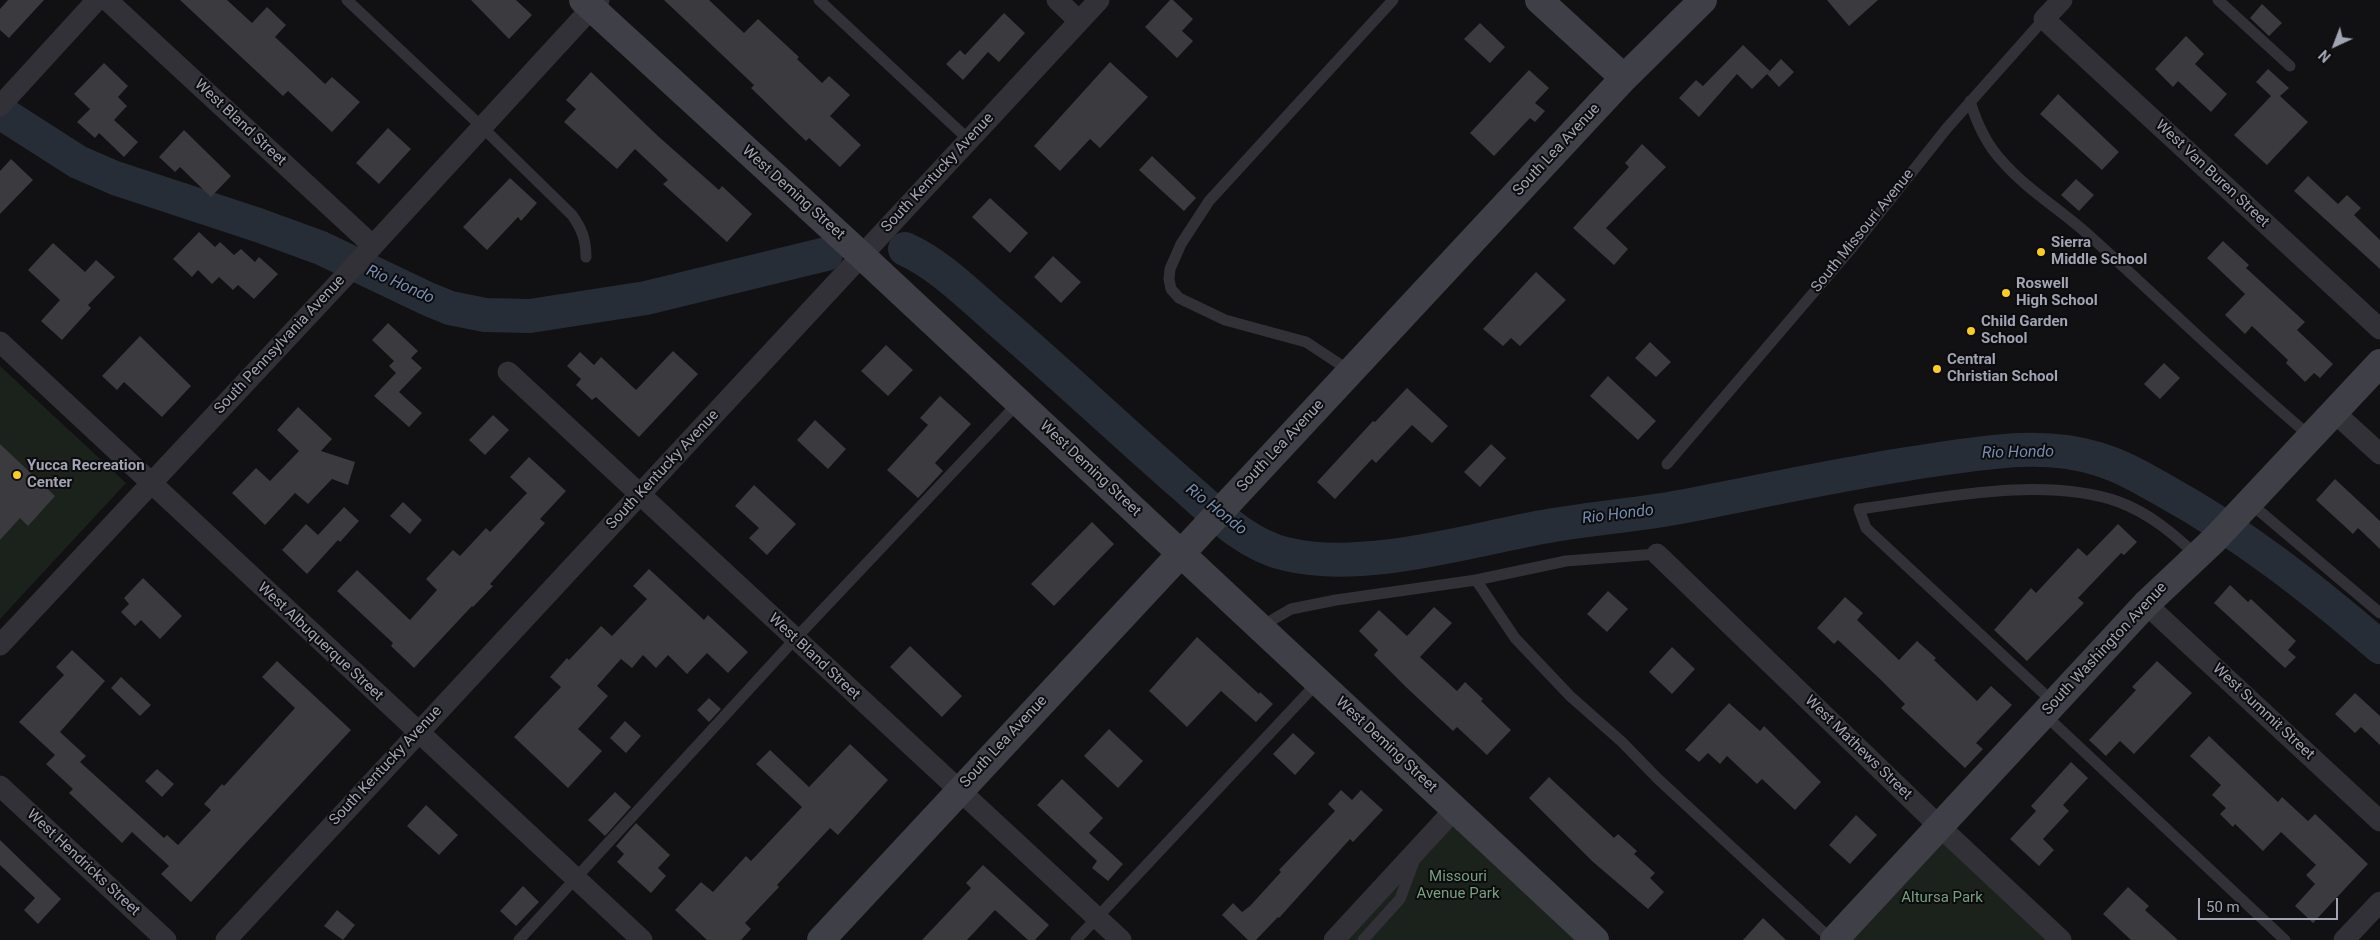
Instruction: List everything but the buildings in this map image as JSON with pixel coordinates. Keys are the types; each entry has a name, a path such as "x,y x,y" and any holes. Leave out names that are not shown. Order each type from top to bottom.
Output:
{"street":[{"path":"6,100 97,0"},
{"name":"West Bland Street","path":"107,0 373,246"},
{"path":"1057,0 1079,21"},
{"name":"South Kentucky Avenue","path":"226,940 1099,0"},
{"path":"1539,0 1624,78"},
{"name":"South Lea Avenue","path":"821,940 1624,78 1704,0"},
{"name":"South Missouri Avenue","path":"2044,19 2062,0"},
{"name":"South Pennsylvania Avenue","path":"0,645 346,276 482,127 591,3"},
{"name":"West Deming Street","path":"591,3 1595,940"},
{"name":"West Van Buren Street","path":"2044,19 2380,329"},
{"name":"West Albuquerque Street","path":"0,342 642,940"},
{"name":"South Washington Avenue","path":"1833,940 2146,604 2243,509 2380,363"},
{"name":"West Bland Street","path":"508,372 639,496 1121,940"},
{"path":"2334,412 2380,454"},
{"name":"West Mathews Street","path":"1657,554 1939,826 2061,940"},
{"name":"West Summit Street","path":"2146,604 2380,821"},
{"name":"West Hendricks Street","path":"0,786 166,940"},
{"path":"1334,940 1456,809"},
{"path":"2344,940 2380,902"}],"lane":[{"path":"347,0 572,215 582,229 586,243 586,258"},
{"path":"818,0 968,140"},
{"path":"1350,371 1306,342 1225,320 1179,298 1171,289 1170,269 1182,244 1209,201 1393,0"},
{"path":"2218,0 2290,66"},
{"name":"South Missouri Avenue","path":"1667,464 1850,250 1928,150 2044,19"},
{"path":"1970,101 1984,137 2002,161 2030,188 2090,236 2250,386 2311,437"},
{"path":"519,940 795,639 1019,402"},
{"path":"2205,548 2144,514 2120,503 2095,496 2058,491 2004,491 1859,509 1866,528 2286,940"},
{"path":"2243,509 2380,613"},
{"path":"1260,627 1291,610 1327,602 1476,580 1566,561 1657,554"},
{"path":"1476,580 1515,638 1570,696 1622,742 1657,778 1833,940"},
{"path":"1076,940 1318,682"},
{"path":"1362,940 1400,900 1418,849"}],"green space":[{"path":"0,366 126,483 0,619"},
{"name":"Missouri Avenue Park","path":"1455,809 1595,940 1334,940"},
{"name":"Altursa Park","path":"1940,839 2049,940 1846,940"}],"waterway":[{"name":"Rio Hondo","path":"0,112 78,162 115,178 258,225 321,248 450,308 485,315 530,316 646,298 826,254"},
{"name":"Rio Hondo","path":"905,249 930,263 964,290 1218,516 1244,535 1271,550 1315,559 1345,560 1409,554 1550,526 1680,507 1901,465 2016,450 2057,451 2078,454 2116,465 2141,477 2194,508 2277,563 2380,647"}],"place":[{"name":"Sierra Middle School","path":"2041,252"},
{"name":"Roswell High School","path":"2006,293"},
{"name":"Child Garden School","path":"1971,331"},
{"name":"Central Christian School","path":"1937,369"},
{"name":"Yucca Recreation Center","path":"17,475"}]}
